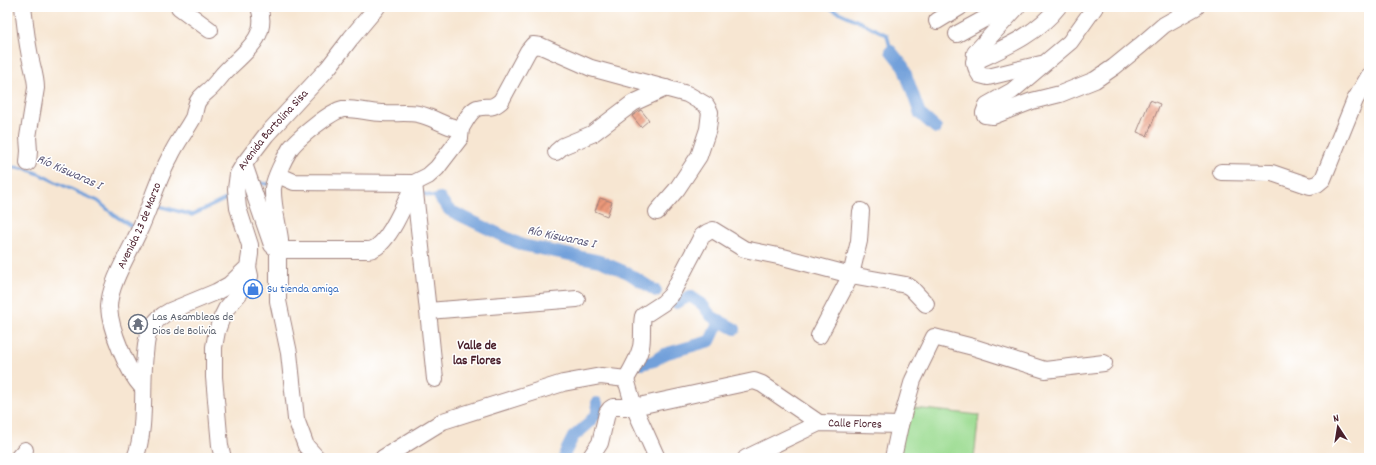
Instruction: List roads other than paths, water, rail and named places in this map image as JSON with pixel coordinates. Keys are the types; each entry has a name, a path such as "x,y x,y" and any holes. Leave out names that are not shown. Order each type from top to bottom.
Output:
{"street":[{"path":"24,7 25,28 36,82 28,136 30,151 28,163"},
{"path":"179,7 210,30"},
{"name":"Avenida Bartolina Sisa","path":"222,458 214,377 214,347 217,331 226,309 248,283 250,276 248,267 250,245 238,208 236,188 238,174 266,135 328,68 377,7"},
{"path":"937,21 960,7"},
{"path":"957,34 1006,7"},
{"path":"1017,7 975,53 974,62 976,69 980,76 988,77 1046,63"},
{"path":"974,62 1006,48 1030,34 1050,18 1058,7"},
{"path":"1095,7 1070,42 1012,91 987,104 984,113 988,116 993,116 1032,101 1060,94 1095,80 1114,68 1164,25 1196,7"},
{"name":"Avenida 23 de Marzo","path":"142,387 135,380 117,341 109,306 112,291 140,229 170,155 193,119 199,100 213,87 223,74 250,49 258,33 260,11"},
{"path":"278,174 294,182 414,183 428,176 437,168 460,138 461,128 471,113 477,108 494,107 501,101 528,51 533,45 541,46 591,68 686,94 706,105 710,112 708,129 699,156 677,189 657,212"},
{"path":"1221,172 1272,173 1310,186 1317,184 1323,179 1355,100 1369,76"},
{"path":"556,152 563,146 592,134 633,103 666,88"},
{"path":"317,458 306,446 296,419 289,353 278,301 278,250 280,239 273,196 278,174 291,148 300,138 333,112 342,109 383,114 417,114 428,116 455,129 461,128"},
{"path":"244,164 272,244 278,250 374,249 381,244 394,226 414,183"},
{"path":"414,183 434,379"},
{"path":"819,336 851,275 859,241 861,211"},
{"path":"657,458 634,407 626,379 641,346 641,324 643,316 664,303 671,295 702,236 708,232 713,230 744,249 783,257 851,275 906,285 911,288 926,304"},
{"path":"135,458 140,447 142,387 147,338 154,324 164,314 202,299 229,285 248,267"},
{"path":"428,311 577,299"},
{"path":"893,458 900,425 913,380 934,337 973,347 1046,370 1104,364"},
{"path":"383,458 443,421 563,382 602,376 626,379"},
{"path":"590,458 600,444 608,413 610,409 614,407 634,407 754,381 762,384 819,422"},
{"name":"Calle Flores","path":"746,458 819,422 900,425"}],"waterway":[{"path":"827,7 887,35 891,51"},
{"path":"891,51 903,66 920,114 936,128"},
{"name":"Río Kiswaras I","path":"7,167 24,168 98,201 114,215 133,227 136,227"},
{"name":"Río Kiswaras I","path":"259,183 268,184"},
{"name":"Río Kiswaras I","path":"420,193 440,198"},
{"name":"Río Kiswaras I","path":"440,198 449,210 522,245 600,261 628,273 656,291"},
{"name":"Río Kiswaras I","path":"159,206 192,215 226,199"},
{"path":"672,301 676,303 690,296 702,304 711,316 735,329"},
{"path":"642,364 654,361 664,354 710,341 717,326 722,322"},
{"path":"564,458 573,437 587,425 597,413 597,403"}],"place":[{"name":"Su tienda amiga","path":"253,289"},
{"name":"Las Asambleas de Dios de Bolivia","path":"138,324"}],"district":[{"name":"Valle de las Flores","path":"477,354"}]}
